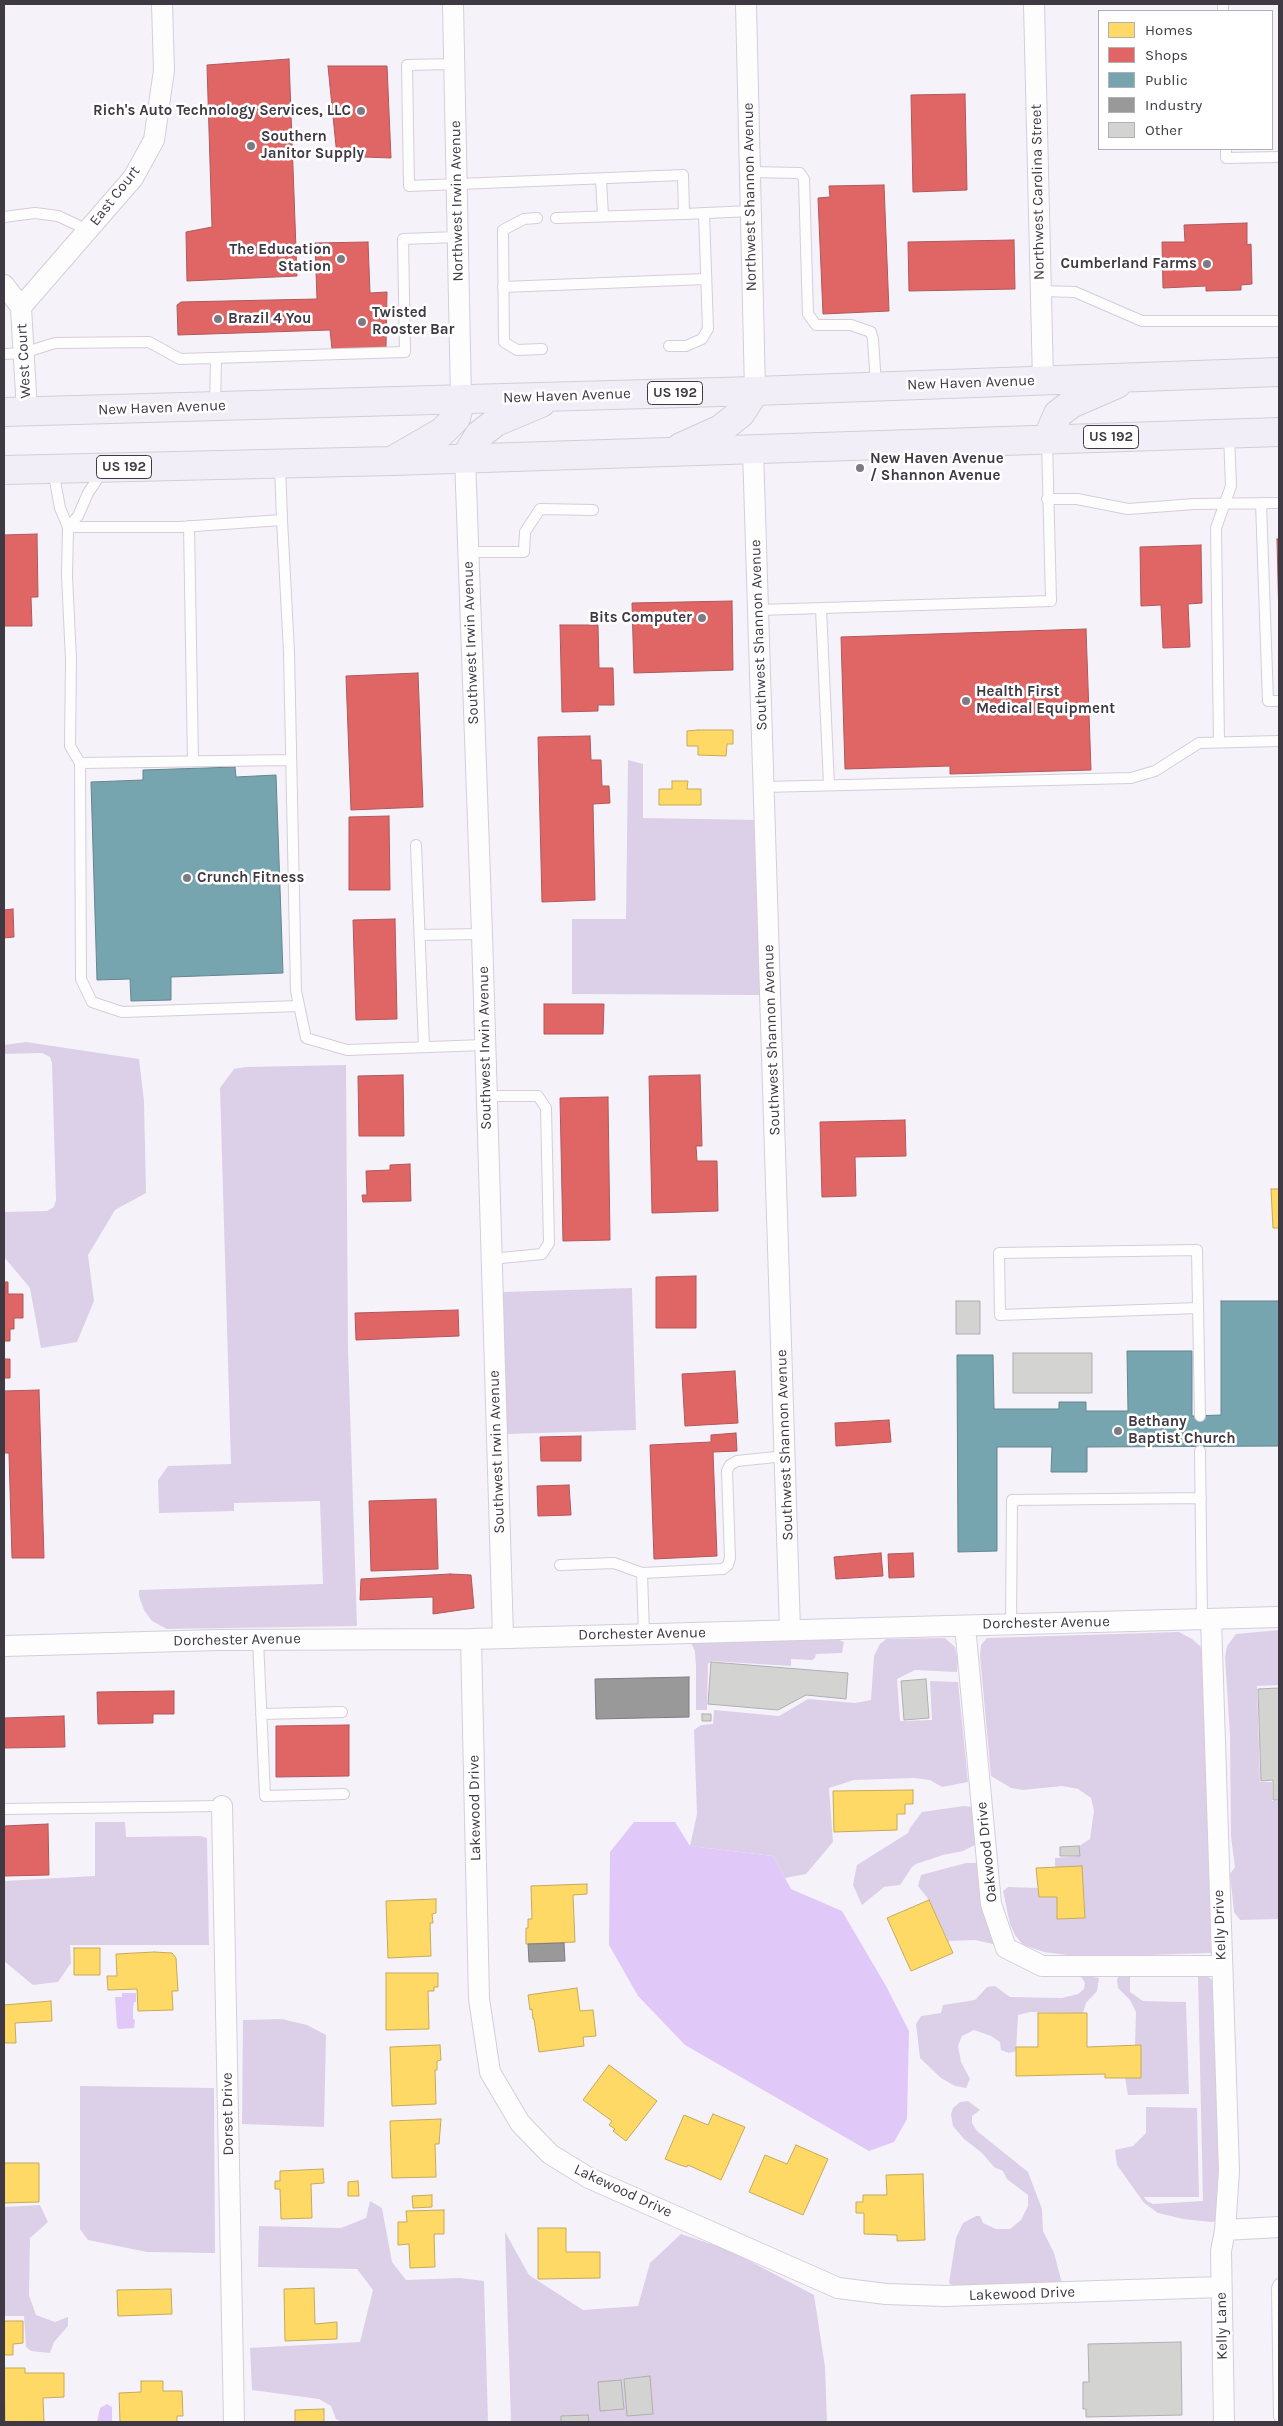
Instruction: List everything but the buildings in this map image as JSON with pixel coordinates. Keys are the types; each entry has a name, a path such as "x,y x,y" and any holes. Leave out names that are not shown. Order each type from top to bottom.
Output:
{"main road":[{"name":"New Haven Avenue","path":"15,412 1279,372"},
{"path":"1047,439 1058,414 1071,404 1135,377"},
{"path":"670,452 721,428 741,413 755,390"},
{"path":"466,458 479,435 496,422 556,396"},
{"path":"392,461 442,432 456,418 461,399"},
{"name":"US 192","path":"4,470 392,461 1279,432"}],"street":[{"name":"East Court","path":"21,307 133,178 154,140 164,70 162,4"},
{"name":"Northwest Irwin Avenue","path":"453,4 461,399"},
{"name":"Northwest Shannon Avenue","path":"746,4 755,390"},
{"name":"Northwest Carolina Street","path":"1034,4 1043,380"},
{"name":"West Court","path":"4,285 21,307 14,354 15,412"},
{"name":"Southwest Shannon Avenue","path":"753,450 790,1630"},
{"name":"Southwest Irwin Avenue","path":"466,458 503,1637"},
{"name":"Dorchester Avenue","path":"4,1646 258,1640 471,1639 1279,1617"},
{"name":"Kelly Drive","path":"1206,1620 1229,2171 1225,2230"},
{"name":"Oakwood Drive","path":"965,1626 991,1904 1006,1948 1042,1966 1221,1966"},
{"name":"Lakewood Drive","path":"471,1639 479,1999 490,2072 520,2123 550,2154 589,2178 838,2288 886,2294 945,2296 1221,2287"},
{"name":"Dorset Drive","path":"222,1806 234,2422"},
{"path":"1225,2230 1279,2227"},
{"name":"Kelly Lane","path":"1224,2422 1221,2287 1222,2251 1225,2230"}],"lane":[{"path":"454,64 408,65 409,186 683,175 684,214"},
{"path":"1226,150 1226,158 1279,156"},
{"path":"750,172 800,173 804,179 808,314 816,325 851,325 871,332 876,386"},
{"path":"602,179 603,216"},
{"path":"556,218 751,211"},
{"path":"4,216 35,212 58,216 88,230"},
{"path":"669,346 686,346 702,339 708,329 704,213"},
{"path":"537,218 524,219 503,230 504,342 517,350 542,350"},
{"path":"14,354 55,343 148,342 180,359 405,352 403,239 458,237"},
{"path":"503,287 706,280"},
{"path":"1041,291 1075,292 1142,321 1279,321"},
{"path":"215,406 216,359"},
{"path":"1219,742 1216,528 1231,486 1229,434"},
{"path":"758,610 1051,601 1047,439"},
{"path":"280,464 289,652 296,991 306,1038 348,1050 484,1045"},
{"path":"68,527 78,516 88,493 105,468"},
{"path":"53,469 60,508 68,527 67,576 71,660 70,746 80,763 81,979 92,1002 122,1012 299,1006"},
{"path":"1047,499 1077,499 1128,509 1194,504 1279,503"},
{"path":"1261,503 1268,701 1279,701"},
{"path":"468,552 524,552 525,532 540,509 593,510"},
{"path":"68,527 189,526 282,520"},
{"path":"189,526 193,760"},
{"path":"821,609 829,785"},
{"path":"764,787 1132,778 1155,771 1198,743 1279,740"},
{"path":"80,763 290,760"},
{"path":"416,845 424,1047"},
{"path":"420,935 482,934"},
{"path":"486,1096 538,1096 546,1108 549,1243 542,1254 491,1259"},
{"path":"1198,1308 1000,1315 999,1254 1197,1250 1200,1416"},
{"path":"1200,1451 1200,1498 1206,1620"},
{"path":"560,1565 614,1563 642,1573 723,1569 728,1565 730,1558 727,1470 730,1465 737,1461 785,1456"},
{"path":"1011,1624 1012,1500 1200,1498"},
{"path":"642,1573 644,1634"},
{"path":"258,1640 265,1796 344,1794"},
{"path":"261,1714 342,1712"},
{"path":"4,1809 222,1806"},
{"path":"1279,2284 1277,2288 1279,2417"}],"shaded area":[{"path":"628,760 643,764 643,818 761,820 760,995 572,994 572,919 626,919"},
{"path":"26,1042 139,1059 144,1101 146,1193 115,1210 88,1255 94,1301 77,1342 41,1348 30,1288 4,1257 4,1212 47,1211 54,1207 56,1200 52,1063 50,1057 42,1053 4,1054 4,1045"},
{"path":"346,1065 348,1348 357,1626 167,1629 152,1621 144,1610 139,1590 323,1584 320,1501 234,1503 234,1511 159,1513 158,1480 168,1466 231,1464 220,1088 234,1069 246,1067"},
{"path":"632,1288 636,1430 507,1434 503,1292"},
{"path":"1279,1630 1279,1685 1257,1686 1260,1782 1272,1782 1272,1801 1279,1801 1279,1919 1240,1920 1234,1912 1230,1874 1235,1867 1231,1837 1230,1735 1225,1657 1227,1646 1236,1634"},
{"path":"1179,1632 1200,1646 1204,1658 1211,1953 1083,1957 1044,1952 1023,1945 1015,1935 1010,1924 1003,1891 1008,1887 1039,1888 1057,1897 1057,1919 1085,1918 1084,1896 1055,1867 1055,1858 1080,1856 1079,1846 1090,1839 1094,1811 1091,1798 1078,1789 1062,1786 1023,1790 1011,1788 991,1776 980,1656 981,1645 987,1638"},
{"path":"945,1638 955,1647 958,1662 957,1672 915,1670 897,1679 900,1721 932,1720 930,1681 958,1682 968,1782 942,1787 930,1780 914,1778 854,1780 829,1788 833,1842 806,1874 785,1878 773,1856 690,1846 697,1814 694,1730 701,1725 713,1724 714,1710 779,1716 808,1699 855,1703 871,1700 874,1656 880,1644 886,1639"},
{"path":"837,1639 844,1642 842,1653 816,1654 812,1660 791,1659 791,1666 711,1661 708,1664 707,1710 696,1710 695,1651 690,1641"},
{"path":"964,1806 973,1807 977,1844 963,1851 916,1864 900,1885 884,1887 862,1905 853,1885 857,1865 908,1833 922,1812"},
{"path":"95,1822 125,1822 126,1837 200,1836 207,1838 209,1945 70,1945 71,1963 58,1982 33,1985 4,1961 4,1881 95,1876"},
{"path":"634,1822 675,1822 690,1846 773,1856 791,1889 842,1911 886,1986 909,2031 907,2119 894,2142 869,2151 685,2045 638,1996 609,1945 610,1852"},
{"path":"966,1863 979,1863 997,1945 975,1940 948,1941 929,1900 918,1886 921,1875"},
{"path":"1121,1974 1130,1974 1130,1992 1143,2001 1186,2002 1189,2094 1128,2095 1125,2078 1141,2077 1141,2045 1135,2045 1136,2012 1130,2000 1118,1988 1117,1979"},
{"path":"1080,1975 1099,1978 1097,1991 1086,2003 1083,2013 1030,2012 1018,2015 1016,2051 1009,2053 1001,2050 1000,2042 991,2036 974,2030 962,2036 958,2046 961,2062 970,2079 966,2088 955,2086 941,2078 920,2058 916,2024 921,2016 941,2013 943,2005 975,2000 987,1987 995,1986 1010,1997 1062,1998 1078,1994 1084,1989 1085,1983"},
{"path":"1198,1976 1207,1976 1215,1982 1219,2147 1217,2221 1211,2222 1183,2219 1158,2213 1144,2203 1117,2165 1115,2150 1133,2146 1146,2133 1146,2107 1197,2108 1199,2197 1144,2197 1153,2204 1203,2201"},
{"path":"122,1993 136,1993 136,2002 134,2002 133,2008 134,2028 119,2029 117,2027 115,1997 122,1997"},
{"path":"282,2019 307,2025 326,2035 324,2127 242,2124 243,2020"},
{"path":"80,2086 214,2088 215,2253 147,2252 88,2240 80,2229"},
{"path":"968,2101 980,2110 972,2116 972,2123 977,2131 1028,2172 1042,2209 1043,2231 1054,2253 1062,2283 955,2287 949,2283 956,2238 963,2223 976,2216 980,2216 983,2223 996,2229 1010,2229 1021,2220 1028,2206 1028,2195 1007,2179 1003,2171 994,2167 953,2126 951,2114 953,2108 960,2102"},
{"path":"370,2201 382,2208 392,2262 406,2280 460,2278 484,2281 488,2422 342,2422 336,2419 331,2406 319,2399 252,2390 250,2348 360,2342 373,2290 357,2269 258,2267 259,2226 341,2228 366,2218"},
{"path":"40,2205 48,2222 30,2238 29,2295 36,2315 55,2322 68,2317 68,2326 54,2342 50,2353 31,2351 26,2347 24,2316 4,2316 4,2207"},
{"path":"505,2232 529,2275 583,2310 638,2306 650,2263 681,2234 729,2250 814,2295 825,2367 827,2422 511,2422"},
{"path":"107,2404 112,2407 112,2422 97,2422 100,2408"}],"place":[{"name":"Rich's Auto Technology Services, LLC","path":"361,111"},
{"name":"Southern Janitor Supply","path":"251,146"},
{"name":"The Education Station","path":"341,259"},
{"name":"Cumberland Farms","path":"1207,264"},
{"name":"Brazil 4 You","path":"218,319"},
{"name":"Twisted Rooster Bar","path":"362,322"},
{"name":"New Haven Avenue / Shannon Avenue","path":"860,468"},
{"name":"Bits Computer","path":"702,618"},
{"name":"Health First Medical Equipment","path":"966,701"},
{"name":"Crunch Fitness","path":"187,878"},
{"name":"Bethany Baptist Church","path":"1118,1431"}]}
